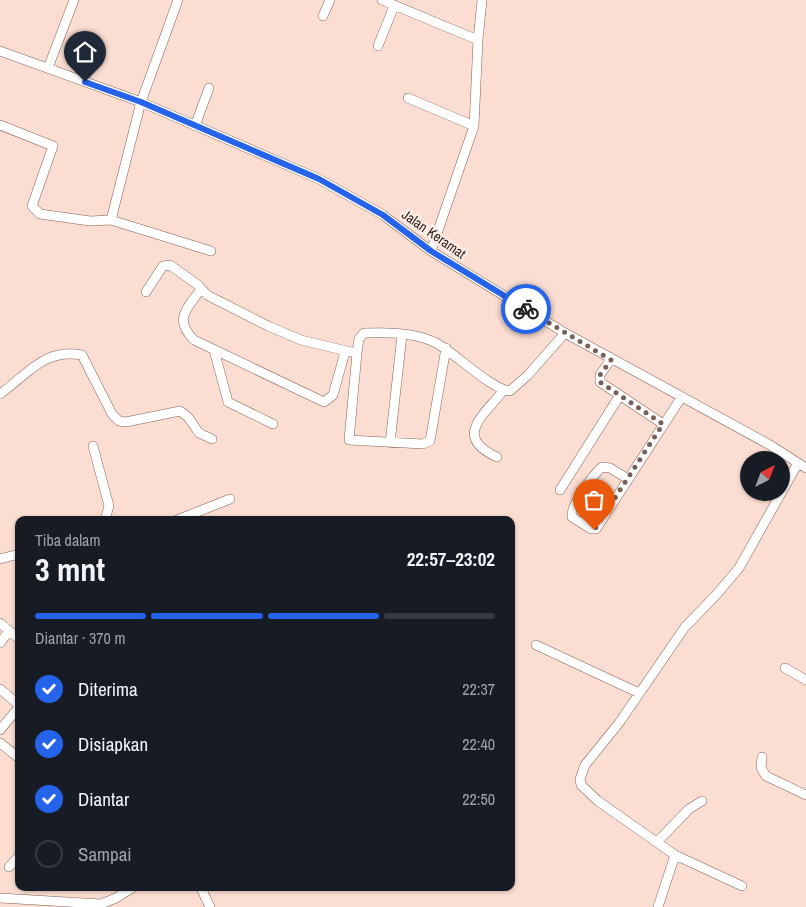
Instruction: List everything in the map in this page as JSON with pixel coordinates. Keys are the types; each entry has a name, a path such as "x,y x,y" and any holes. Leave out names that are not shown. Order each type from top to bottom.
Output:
{"street":[{"path":"48,68 74,0"},
{"path":"111,220 141,102 178,0"},
{"path":"323,16 330,0"},
{"path":"382,0 478,40"},
{"path":"431,251 474,126 482,0"},
{"path":"378,46 394,6"},
{"name":"Jalan Keramat","path":"0,51 141,102 319,179 383,215 431,251 565,333 611,360 770,445 802,466"},
{"path":"195,126 209,88"},
{"path":"408,98 474,126"},
{"path":"0,125 53,146 32,206 34,211 40,214 90,221 111,220 210,251"},
{"path":"146,292 166,264 198,284 207,295 268,326 301,340 345,352 356,353"},
{"path":"201,290 183,316 183,325 194,340 324,402 333,395 345,352"},
{"path":"446,348 430,441 424,444 348,439 356,353 359,339 364,333 421,336 446,348 504,391 510,391 518,385 565,333"},
{"path":"390,442 402,335"},
{"path":"214,350 228,402 273,424"},
{"path":"0,394 48,357 82,355 112,414 119,421 126,422 180,411 188,417 199,433 212,439"},
{"path":"611,360 599,378 603,385 663,424"},
{"path":"497,457 482,450 476,443 474,433 477,424 504,391"},
{"path":"560,490 620,395"},
{"path":"628,479 610,468 602,467 572,510 572,517 591,529 596,529 628,479 663,424 682,398"},
{"path":"93,446 109,506 106,516"},
{"path":"742,886 675,855 658,841 598,801 581,785 580,779 584,765 619,723 685,627 739,568 802,466"},
{"path":"187,516 230,499"},
{"path":"0,559 15,555"},
{"path":"0,623 15,636"},
{"path":"0,643 9,631"},
{"path":"536,645 639,693"},
{"path":"785,668 806,680"},
{"path":"0,689 15,702"},
{"path":"0,730 15,711"},
{"path":"0,743 15,755"},
{"path":"762,757 761,768 766,776 804,791"},
{"path":"658,841 689,810 702,801"},
{"path":"658,907 675,855"},
{"path":"9,867 15,860"},
{"path":"0,898 56,904 101,904 127,891"},
{"path":"202,891 210,907"}],"way so far":[{"path":"526,309 611,360 600,375 600,382 663,424 594,530"}],"route":[{"path":"85,82 141,102 319,179 383,215 431,251 526,309"}]}
